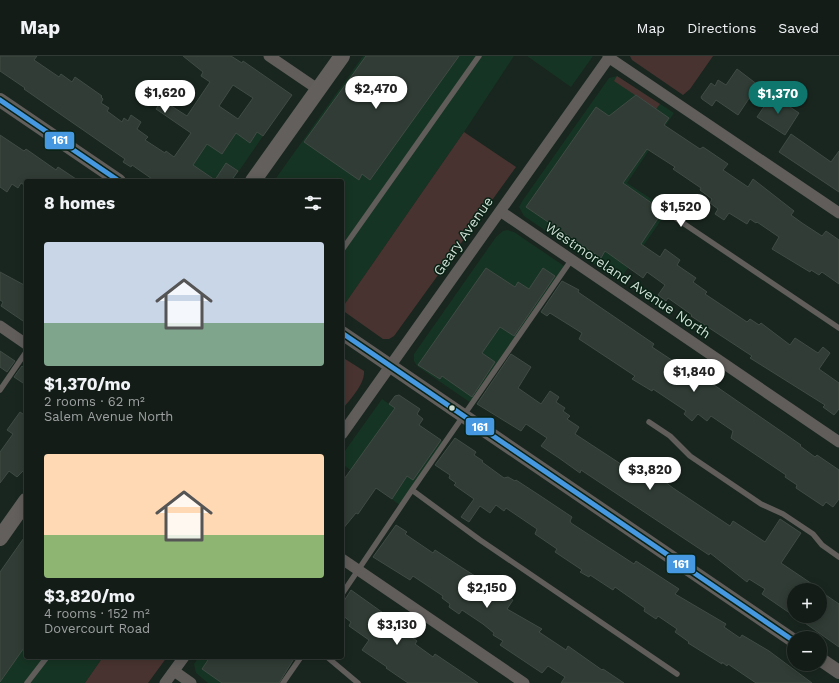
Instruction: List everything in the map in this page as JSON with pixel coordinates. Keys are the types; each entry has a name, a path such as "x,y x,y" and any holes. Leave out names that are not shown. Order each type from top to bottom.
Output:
{"main road":[{"path":"255,179 342,56"},
{"path":"0,538 24,504"}],"street":[{"path":"269,56 319,90"},
{"path":"609,57 839,213"},
{"name":"Geary Avenue","path":"344,431 609,57"},
{"path":"0,100 116,179"},
{"name":"Westmoreland Avenue North","path":"500,211 839,442"},
{"path":"0,326 24,343"},
{"path":"344,334 787,637"},
{"path":"344,560 524,683"},
{"path":"165,683 183,659"},
{"path":"827,664 839,672"},
{"path":"174,671 191,683"}],"lane":[{"path":"344,247 479,56"},
{"path":"668,213 839,328"},
{"path":"344,591 572,259"},
{"path":"0,390 24,355"},
{"path":"650,422 670,436 690,456 761,504 783,514 813,534 822,545 839,557"},
{"path":"412,490 480,540 677,674"},
{"path":"27,683 45,659"},
{"path":"283,683 300,659"},
{"path":"328,659 358,683"}],"shaded area":[{"path":"363,56 514,56 464,132 344,305 344,179 275,179"},
{"path":"527,56 593,56 571,87"},
{"path":"630,56 713,56 690,89 683,95 632,60"},
{"path":"617,76 674,113 627,183 668,210 619,281 524,216 519,207 609,78"},
{"path":"617,76 660,104 656,109 614,81"},
{"path":"202,95 263,136 233,179 170,179 186,158 177,152 191,133"},
{"path":"464,132 516,167 394,336 389,339 383,339 344,311 344,305"},
{"path":"507,230 514,232 567,268 474,405 417,366 414,361 414,354 496,237 503,231"},
{"path":"344,358 364,371 362,382 344,407"},
{"path":"382,399 443,442 400,505 344,465 344,452"},
{"path":"24,538 24,659 102,659 85,683 0,683 0,572"},
{"path":"102,659 166,659 148,683 85,683"},
{"path":"198,659 221,659 255,683 208,683 196,673 194,664"}],"building":[{"path":"0,56 37,56 34,60 59,77 61,74 72,82 75,77 102,96 101,97 103,99 101,103 109,108 107,111 122,122 124,118 128,121 131,115 141,122 137,129 148,137 145,140 174,157 191,133 156,109 162,100 187,116 210,82 201,76 203,72 183,56 231,56 242,63 243,61 292,95 263,136 257,132 250,143 236,133 222,154 207,144 193,165 214,179 152,179 132,165 131,167 123,162 125,159 24,89 25,88 0,71","holes":["233,85 253,98 238,119 219,106"]},
{"path":"366,56 459,56 370,180 362,174 359,180 304,142"},
{"path":"737,69 758,85 738,115 716,100 712,106 702,99 701,97 711,83 715,86 718,80 726,85"},
{"path":"636,95 669,118 664,125 700,149 703,147 728,164 723,170 748,187 753,179 794,211 791,215 802,223 822,236 826,231 839,240 839,284 822,272 819,275 811,270 810,272 772,249 779,237 757,222 756,223 750,219 747,224 729,213 724,220 715,214 718,209 710,203 712,199 700,190 701,188 673,169 675,167 647,149 623,183 663,211 641,244 660,257 665,249 680,260 677,265 696,278 693,282 707,292 705,294 747,322 750,319 759,325 761,323 790,345 795,338 818,353 823,347 830,353 819,369 839,383 839,409 834,415 823,407 825,405 750,358 752,356 691,316 692,315 668,298 666,301 658,295 665,285 647,272 643,278 605,251 601,258 526,207 596,107 609,116"},
{"path":"772,95 799,113 785,135 757,117"},
{"path":"791,134 831,162 839,151 839,192 779,152"},
{"path":"0,135 24,151 26,149 56,170 58,167 76,179 24,179 24,185 21,183 18,188 12,184 7,192 0,187"},
{"path":"226,163 238,171 232,179 216,179"},
{"path":"486,268 515,287 518,282 529,289 543,268 555,276 514,336 500,327 482,353 495,362 472,397 442,376 440,379 418,365"},
{"path":"0,272 24,285 24,322 1,306 3,302 0,300"},
{"path":"562,281 579,290 578,292 654,344 652,347 696,376 697,374 717,387 801,445 800,446 815,457 817,455 839,470 839,499 833,507 826,502 823,506 796,488 797,485 785,477 786,475 731,438 733,431 711,416 707,421 698,414 692,421 684,414 686,411 653,389 652,391 632,379 635,376 579,339 582,333 550,313 547,316 541,312"},
{"path":"0,351 15,361 7,372 0,367"},
{"path":"511,354 531,367 518,388 541,404 550,391 559,397 556,402 565,408 563,411 570,416 567,419 579,427 575,434 630,470 634,465 644,471 646,467 673,488 730,526 733,521 765,542 780,519 801,533 781,563 811,583 787,583 787,611 762,594 765,589 749,579 747,582 710,553 709,555 581,470 580,473 541,446 547,438 526,424 521,431 477,404"},
{"path":"22,366 24,368 24,384 14,377"},
{"path":"399,395 420,409 417,414 423,419 419,425 441,440 413,480 407,476 392,499 376,488 358,514 356,513 344,528 344,479 395,408 389,404 395,396"},
{"path":"20,412 24,415 24,470 17,477 9,471 0,483 0,452 13,434 7,430"},
{"path":"455,438 476,452 474,455 504,478 508,477 515,481 516,480 539,495 572,517 570,521 571,523 634,564 636,561 679,589 675,594 726,624 724,627 740,638 742,635 769,651 787,664 787,671 796,671 812,683 756,683 728,664 727,666 722,662 722,664 688,643 689,642 675,632 677,629 658,616 656,619 644,611 645,608 615,587 613,590 590,575 589,577 580,572 582,570 555,552 557,549 535,534 537,529 506,508 504,511 496,505 490,513 480,506 469,522 461,517 474,499 454,485 456,483 449,478 450,475 435,465"},
{"path":"396,525 407,532 405,534 433,553 435,550 483,581 485,579 503,591 502,593 513,600 507,609 542,629 539,632 566,650 568,646 602,670 603,669 624,683 561,683 565,677 548,666 542,673 500,645 503,641 493,635 494,633 483,624 462,610 459,614 449,607 450,604 442,598 443,596 413,576 410,580 373,557"},
{"path":"24,538 24,648 0,682 0,572"},
{"path":"351,590 393,620 392,622 417,641 415,644 433,657 435,654 478,683 408,683 362,650 369,640 349,626 351,622 344,617 344,601"},
{"path":"827,596 839,604 839,647 827,639 827,631 816,631 805,623 827,623"},
{"path":"209,659 294,659 279,683 222,683 202,669"}],"transit line":[{"name":"161","path":"0,100 116,179"},
{"name":"161","path":"344,334 787,636"}]}
